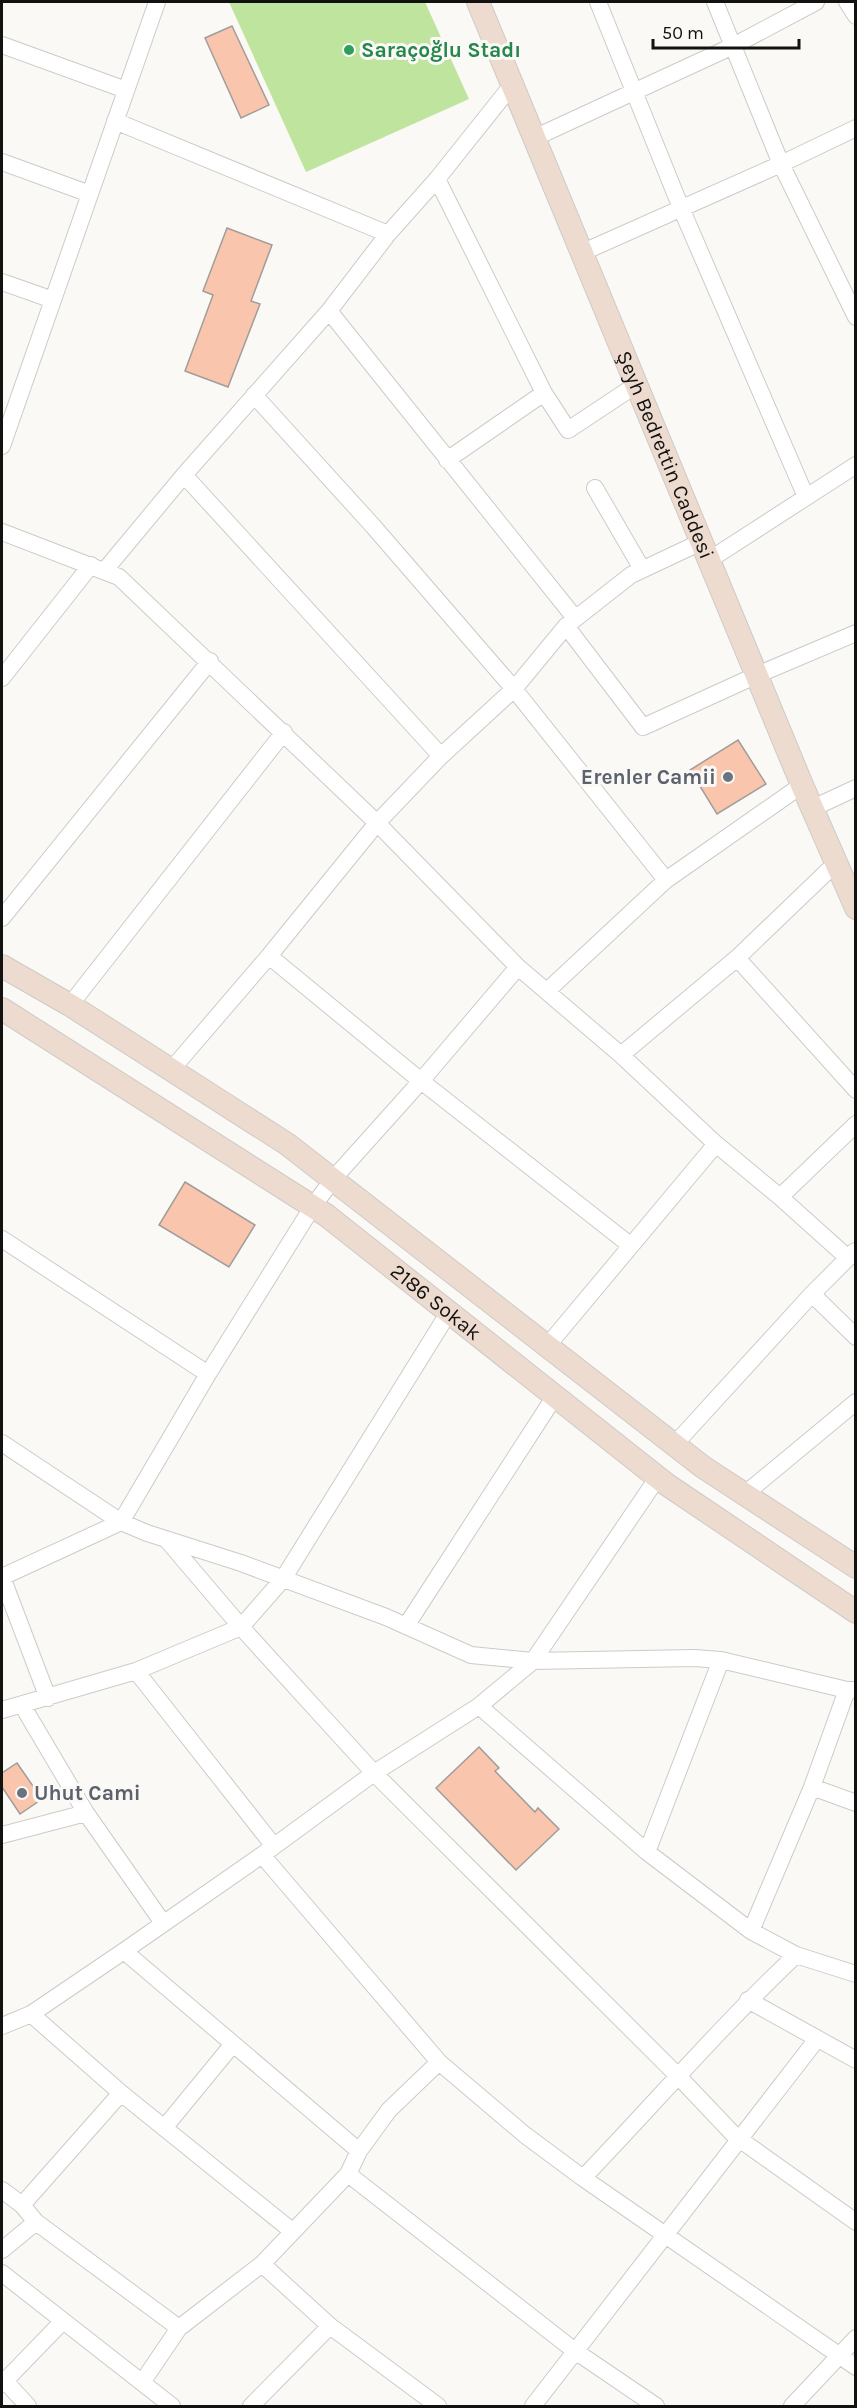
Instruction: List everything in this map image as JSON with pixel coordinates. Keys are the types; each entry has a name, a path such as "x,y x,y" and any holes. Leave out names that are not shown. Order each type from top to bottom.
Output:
{"main road":[{"name":"Şeyh Bedrettin Caddesi","path":"478,2 855,908"},
{"name":"2186 Sokak","path":"2,966 70,1005 287,1144 334,1178 703,1467 855,1567"},
{"name":"2186 Sokak","path":"2,1010 313,1206 658,1477 855,1612"}],"street":[{"path":"2,446 157,2"},
{"path":"598,2 681,208 806,497"},
{"path":"715,2 781,164 855,317"},
{"path":"534,138 733,46 816,2"},
{"path":"847,2 855,16"},
{"path":"2,45 126,90"},
{"path":"2,678 98,567 184,476 329,311 388,234 437,179 512,85"},
{"path":"116,121 388,234"},
{"path":"581,253 781,164 855,128"},
{"path":"2,162 90,194"},
{"path":"437,179 544,393 568,430 636,386"},
{"path":"2,282 53,300"},
{"path":"329,311 571,622 643,727 855,633"},
{"path":"447,460 544,393"},
{"path":"254,395 373,526 514,689 666,880"},
{"path":"172,1069 269,956 377,823 441,756 514,689 571,622 631,574 705,551 806,497 855,465"},
{"path":"184,476 441,756"},
{"path":"595,488 642,569"},
{"path":"2,532 119,577 284,732 518,967 621,1056 716,1144 852,1254 812,1294 675,1444"},
{"path":"2,918 210,661"},
{"path":"70,1005 284,732"},
{"path":"547,991 666,880 802,784"},
{"path":"813,808 855,788"},
{"path":"621,1056 737,958 836,863"},
{"path":"269,956 421,1081 630,1245"},
{"path":"737,958 855,1090"},
{"path":"48,1698 2,1577 121,1522 208,1374 313,1206 334,1178 421,1081 518,967"},
{"path":"780,1197 855,1124"},
{"path":"548,1346 716,1144"},
{"path":"2,1239 208,1374"},
{"path":"812,1294 855,1337"},
{"path":"2,1710 136,1671 241,1627 283,1579 449,1312"},
{"path":"406,1626 555,1396"},
{"path":"745,1494 855,1402"},
{"path":"2,1443 121,1522 283,1579 406,1626 471,1654 533,1661 694,1658 721,1660 851,1690 751,1931"},
{"path":"2,2026 30,2014 124,1951 374,1773 479,1706 533,1661 658,1477"},
{"path":"167,1540 241,1627 374,1773 740,2140 855,2222"},
{"path":"647,1852 721,1660"},
{"path":"136,1671 268,1850 439,2062 525,2135 583,2178 855,2367"},
{"path":"22,1704 86,1813 163,1923"},
{"path":"479,1706 647,1852 751,1931 796,1955 855,1974"},
{"path":"812,1787 855,1803"},
{"path":"2,1835 86,1813"},
{"path":"124,1951 359,2151"},
{"path":"583,2178 748,2000 796,1955"},
{"path":"748,2000 855,2060"},
{"path":"30,2014 121,2093 292,2231"},
{"path":"533,2406 817,2039"},
{"path":"164,2128 233,2044"},
{"path":"143,2381 179,2328 262,2264 348,2174 359,2151 389,2110 439,2062"},
{"path":"22,2205 121,2093"},
{"path":"348,2174 575,2351 656,2406"},
{"path":"2,2190 22,2205 36,2222 179,2328"},
{"path":"2,2250 36,2222"},
{"path":"262,2264 330,2326 438,2406"},
{"path":"2,2273 143,2381 172,2406"},
{"path":"28,2406 3,2382 63,2321"},
{"path":"251,2406 330,2326"},
{"path":"792,2406 855,2338"}],"green space":[{"name":"Saraçoğlu Stadı","path":"229,2 425,2 469,99 306,172"}],"building":[{"path":"232,26 269,105 241,118 205,38"},
{"path":"227,228 272,245 251,301 260,304 228,387 185,371 213,295 203,291"},
{"name":"Erenler Camii","path":"738,740 766,784 717,814 690,770"},
{"path":"185,1182 255,1225 229,1267 159,1225"},
{"path":"479,1747 499,1768 495,1771 535,1812 538,1808 559,1829 516,1870 436,1788"},
{"name":"Uhut Cami","path":"17,1763 42,1799 20,1814 2,1787 2,1773"}],"place":[{"name":"Saraçoğlu Stadı","path":"349,50"},
{"name":"Erenler Camii","path":"728,777"},
{"name":"Uhut Cami","path":"22,1793"}]}
